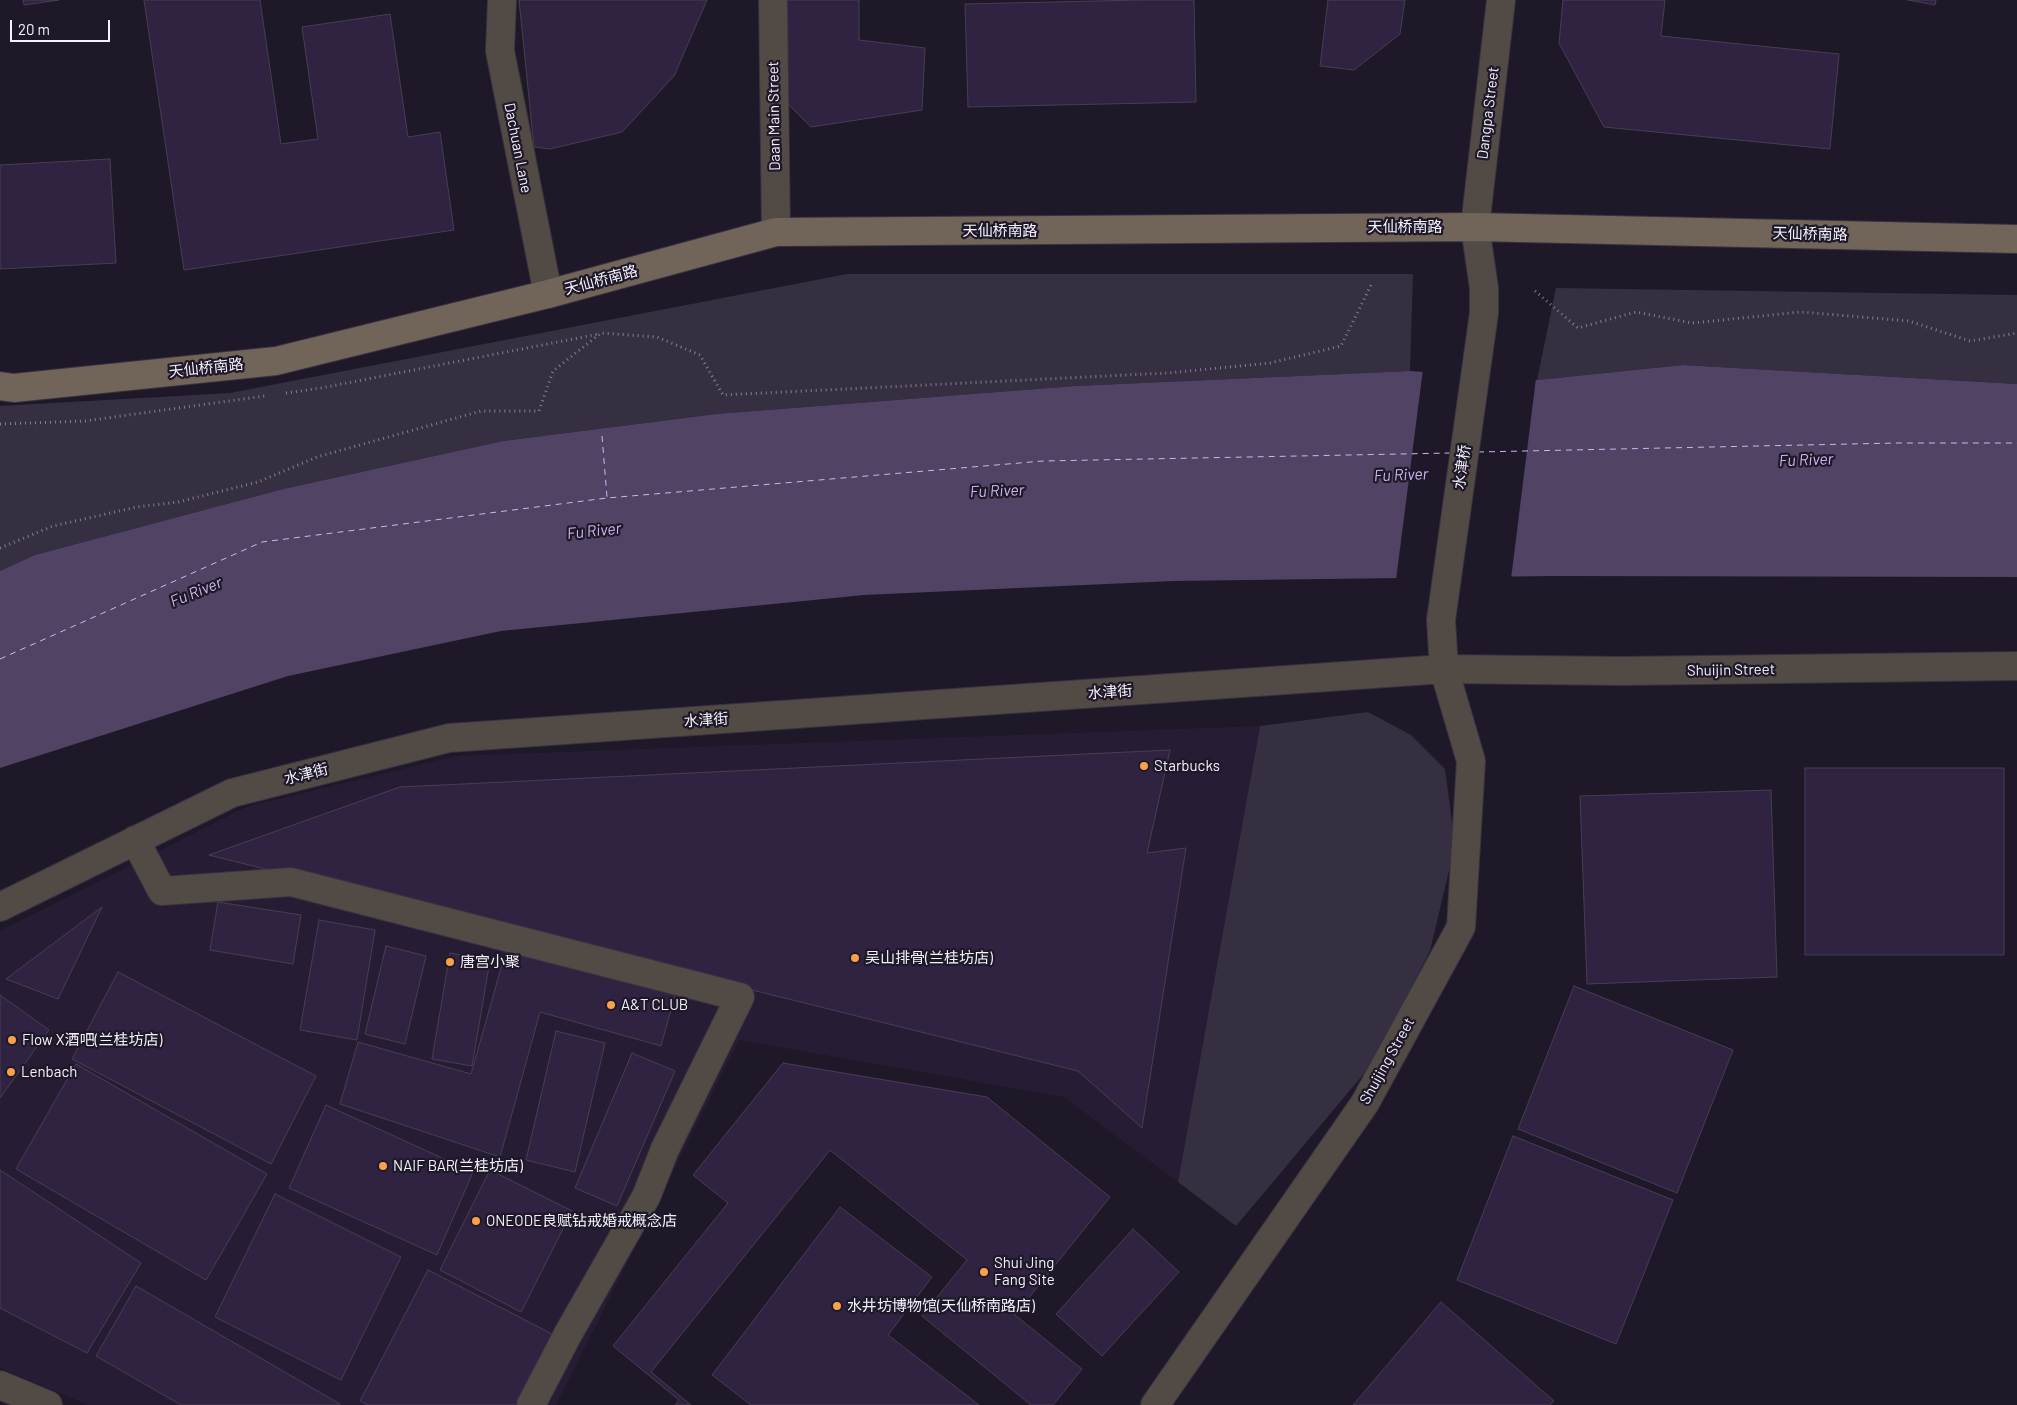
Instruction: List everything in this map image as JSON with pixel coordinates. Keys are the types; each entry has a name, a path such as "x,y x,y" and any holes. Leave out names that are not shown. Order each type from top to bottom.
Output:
{"main road":[{"name":"天仙桥南路","path":"0,386 14,388 276,361 548,294 776,232 1475,227 2017,239"}],"street":[{"name":"Dachuan Lane","path":"502,0 500,51 548,294"},
{"name":"Daan Main Street","path":"773,0 776,232"},
{"name":"Dangpa Street","path":"1484,313 1484,288 1475,227 1501,0"},
{"name":"水津桥","path":"1444,669 1441,620 1484,313"},
{"name":"Shuijin Street","path":"1444,669 1622,671 2017,666"},
{"name":"水津街","path":"0,906 232,793 449,738 1444,669"},
{"name":"Shuijing Street","path":"1155,1405 1365,1104 1461,927 1471,760 1444,669"},
{"path":"135,840 162,891 291,882 740,997 665,1149 646,1197 568,1334 531,1405"},
{"path":"0,1385 48,1405"}],"path":[{"path":"0,548 53,526 137,507 178,502 258,482 317,457 481,411 539,410 553,371 601,334 657,337 700,355 722,395 1168,373 1270,362 1341,346 1371,285"},
{"path":"1535,291 1578,328 1636,312 1692,323 1801,312 1909,321 1970,341 2017,333"}],"shaded area":[{"path":"847,274 1413,274 1410,371 1075,386 716,414 503,441 283,489 35,555 0,571 0,406 230,393"},
{"path":"1556,288 2017,295 2017,384 1683,365 1537,380"},
{"path":"1368,712 1411,735 1445,769 1455,845 1430,951 1372,1064 1236,1226 1178,1182 1260,726"},
{"path":"1260,726 1178,1182 1064,1097 739,1040 556,1405 88,1405 0,1368 0,931 246,807 455,756"}],"water":[{"name":"Fu River","path":"1683,365 2017,384 2017,577 1553,576 1173,581 864,595 501,631 288,676 0,768 0,571 35,555 283,489 503,441 716,414 1075,386 1410,371 1537,380"}],"pier":[{"path":"1423,369 1536,378 1511,579 1396,580"}],"building":[{"path":"23,0 59,0 24,5"},
{"path":"144,0 260,0 281,144 318,139 302,27 390,14 408,137 440,132 454,230 184,270"},
{"path":"519,0 707,0 674,76 622,132 550,149 534,147"},
{"path":"786,0 859,0 859,40 925,48 922,110 811,127 784,100"},
{"path":"1194,0 1196,102 968,107 965,4"},
{"path":"1328,0 1405,0 1400,34 1354,70 1320,66"},
{"path":"1563,0 1665,0 1661,36 1839,54 1830,149 1604,127 1559,43"},
{"path":"1908,0 1936,0 1935,5"},
{"path":"110,159 116,263 0,269 0,165"},
{"path":"1170,750 1147,853 1186,848 1142,1128 1078,1071 209,855 400,787"},
{"path":"1805,768 2004,768 2004,955 1805,955"},
{"path":"1771,790 1777,977 1587,984 1580,796"},
{"path":"218,902 301,915 293,964 210,950"},
{"path":"102,907 58,999 6,979"},
{"path":"319,920 375,930 357,1040 300,1030"},
{"path":"386,946 426,956 405,1044 365,1034"},
{"path":"507,947 675,995 661,1046 540,1012 500,1157 340,1104 358,1042 471,1074"},
{"path":"450,953 490,960 472,1066 432,1059"},
{"path":"118,972 316,1076 271,1164 72,1059"},
{"path":"1574,986 1733,1050 1677,1193 1518,1129"},
{"path":"0,995 49,1030 0,1098"},
{"path":"556,1031 605,1043 575,1172 526,1160"},
{"path":"632,1053 675,1071 617,1206 575,1188"},
{"path":"783,1063 987,1097 1110,1197 1015,1315 1082,1369 1053,1405 1031,1405 922,1316 967,1260 830,1150 651,1372 691,1405 675,1405 679,1400 613,1346 728,1203 693,1175"},
{"path":"76,1064 267,1174 206,1280 16,1169"},
{"path":"326,1105 473,1172 437,1255 289,1188"},
{"path":"1513,1136 1673,1200 1616,1344 1457,1280"},
{"path":"0,1170 141,1263 87,1353 0,1308"},
{"path":"490,1170 572,1211 521,1312 440,1270"},
{"path":"275,1194 401,1257 341,1380 215,1317"},
{"name":"水井坊博物馆(天仙桥南路店)","path":"840,1207 932,1277 888,1335 979,1405 751,1405 712,1375"},
{"path":"1133,1229 1179,1272 1102,1356 1056,1314"},
{"path":"428,1270 554,1335 518,1405 368,1405 360,1401"},
{"path":"136,1286 340,1405 181,1405 96,1356"},
{"path":"1441,1302 1554,1401 1550,1405 1353,1405"}],"ferry route":[{"path":"602,436 607,497"},
{"path":"1478,452 1897,443 2017,443"},
{"path":"0,659 262,542 607,498 1043,461 1451,453"}],"place":[{"name":"Starbucks","path":"1144,766"},
{"name":"吴山排骨(兰桂坊店)","path":"855,958"},
{"name":"唐宫小聚","path":"450,962"},
{"name":"A&T CLUB","path":"611,1005"},
{"name":"Flow X酒吧(兰桂坊店)","path":"12,1040"},
{"name":"Lenbach","path":"11,1072"},
{"name":"NAIF BAR(兰桂坊店)","path":"383,1166"},
{"name":"ONEODE良赋钻戒婚戒概念店","path":"476,1221"},
{"name":"Shui Jing Fang Site","path":"984,1272"},
{"name":"水井坊博物馆(天仙桥南路店)","path":"837,1306"}]}
